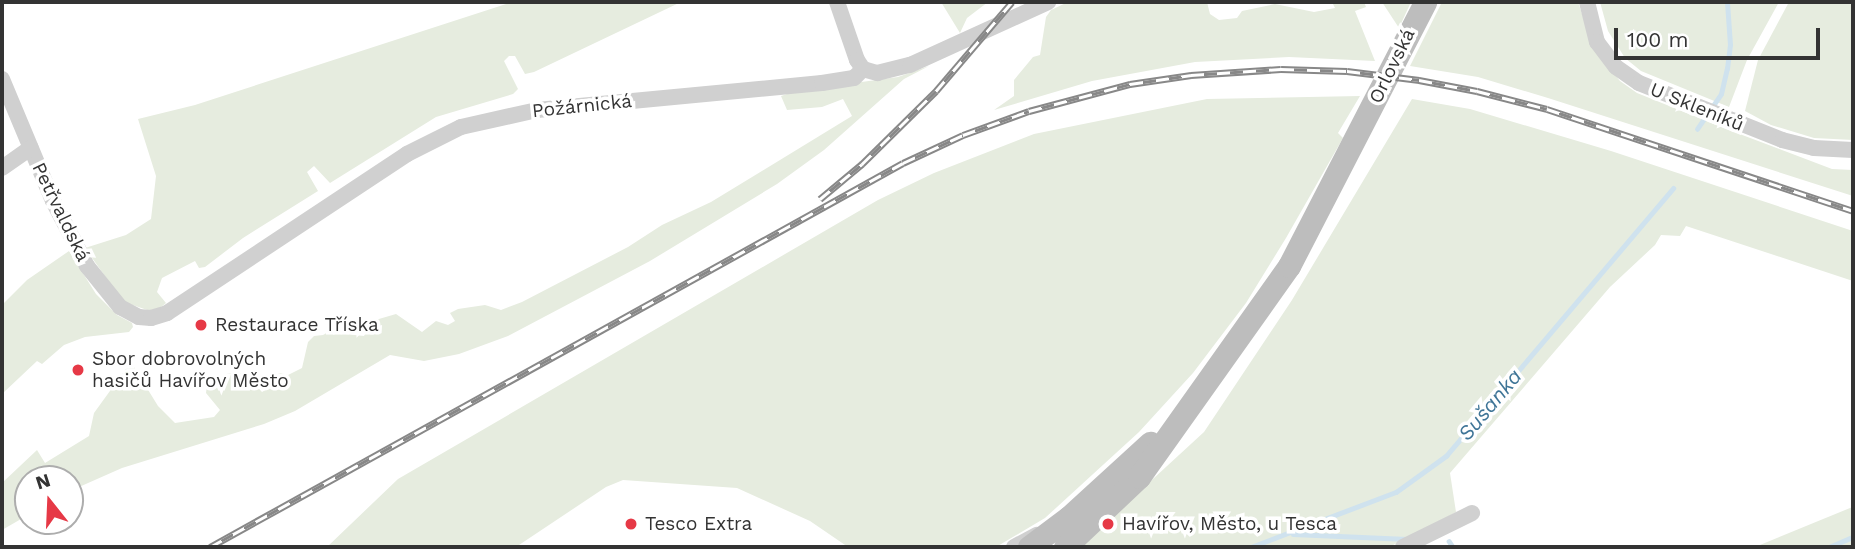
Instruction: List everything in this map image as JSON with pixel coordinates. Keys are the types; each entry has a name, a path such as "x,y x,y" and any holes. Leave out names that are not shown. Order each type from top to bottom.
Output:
{"main road":[{"name":"Orlovská","path":"1200,395 1289,266 1424,2"},
{"path":"1029,547 1069,517 1200,395"},
{"path":"1065,547 1139,477 1200,395"}],"street":[{"path":"837,2 856,60 863,69"},
{"name":"Požárnická","path":"151,318 167,313 407,154 461,127 537,110 854,78 863,69 877,73 918,62 1048,2"},
{"name":"U Skleníků","path":"1587,2 1597,41 1616,67 1639,83 1782,140 1814,148 1853,150"},
{"name":"Petřvaldská","path":"2,79 64,224 97,281 125,311 151,318"},
{"path":"2,168 31,148"},
{"path":"1403,547 1472,513"},
{"path":"1014,547 1069,517"}],"shaded area":[{"path":"512,2 681,2 534,72 525,74 515,56 509,56 504,61 518,89 513,94 436,117 330,183 314,166 307,172 318,191 243,238 205,267 199,268 195,261 162,278 157,292 166,303 160,308 150,311 127,303 85,248 126,235 151,219 156,176 138,119 195,105"},
{"path":"941,2 988,2 967,18 960,33"},
{"path":"1068,2 1207,2 1210,14 1219,20 1237,18 1242,11 1275,4 1314,12 1335,8 1332,2 1364,2 1366,7 1355,11 1375,61 1289,57 1195,62 1092,81 994,110 1014,96 1014,80 1033,57 1040,55 1046,17 1051,10"},
{"path":"1382,2 1411,2 1399,28"},
{"path":"1442,2 1578,2 1594,49 1620,81 1637,93 1832,169 1853,170 1853,196 1478,77 1410,66"},
{"path":"1600,2 1779,2 1747,60 1729,107 1641,71 1625,58 1608,31"},
{"path":"1789,2 1853,2 1853,140 1814,138 1771,125 1745,111 1758,60"},
{"path":"929,66 904,79 824,150 777,184 650,261 508,336 459,354 424,361 390,355 295,411 264,424 122,468 84,485 84,465 21,465 37,450 45,463 89,436 94,413 128,366 134,367 158,406 175,423 214,417 220,410 206,393 207,384 216,376 236,372 246,375 262,392 267,389 271,377 280,373 288,375 302,368 308,342 314,336 323,335 337,327 345,334 364,336 372,321 396,314 422,332 436,321 448,325 455,321 450,313 458,309 485,305 501,310 522,302 628,247 662,225 711,202 852,116 843,99 822,107 787,110 781,96 796,91 898,77"},
{"path":"1360,96 1338,133 1343,138 1286,238 1246,303 1193,373 1139,432 1045,518 996,547 848,547 810,521 737,488 623,480 606,487 516,547 327,547 398,479 878,200 934,173 1034,134 1207,99"},
{"path":"1412,99 1470,109 1611,151 1853,231 1853,281 1686,226 1680,236 1661,235 1655,245 1610,287 1450,473 1456,512 1429,528 1389,547 1079,547 1204,432 1292,300"},
{"path":"69,251 96,294 117,315 132,323 133,327 129,332 85,337 64,345 42,364 37,361 2,394 2,305 27,280"},
{"path":"14,472 14,523 2,530 2,483"},
{"path":"1853,507 1853,547 1755,547 1850,508"}],"waterway":[{"name":"Sušanka","path":"1697,129 1721,94 1727,69 1730,45 1727,2"},
{"name":"Sušanka","path":"1251,547 1396,492 1446,456 1673,188"},
{"path":"1293,534 1407,539"},
{"path":"1829,547 1853,537"},
{"path":"1449,541 1453,547"}],"railway":[{"path":"820,199 862,164 936,91 1012,2"},
{"path":"210,547 903,163 963,135 1029,111 1130,84 1191,75 1281,69 1347,71 1419,80 1547,109 1853,211"}],"place":[{"name":"Restaurace Tříska","path":"201,325"},
{"name":"Sbor dobrovolných hasičů Havířov Město","path":"78,370"},
{"name":"Tesco Extra","path":"631,524"},
{"name":"Havířov, Město, u Tesca","path":"1108,524"}]}
